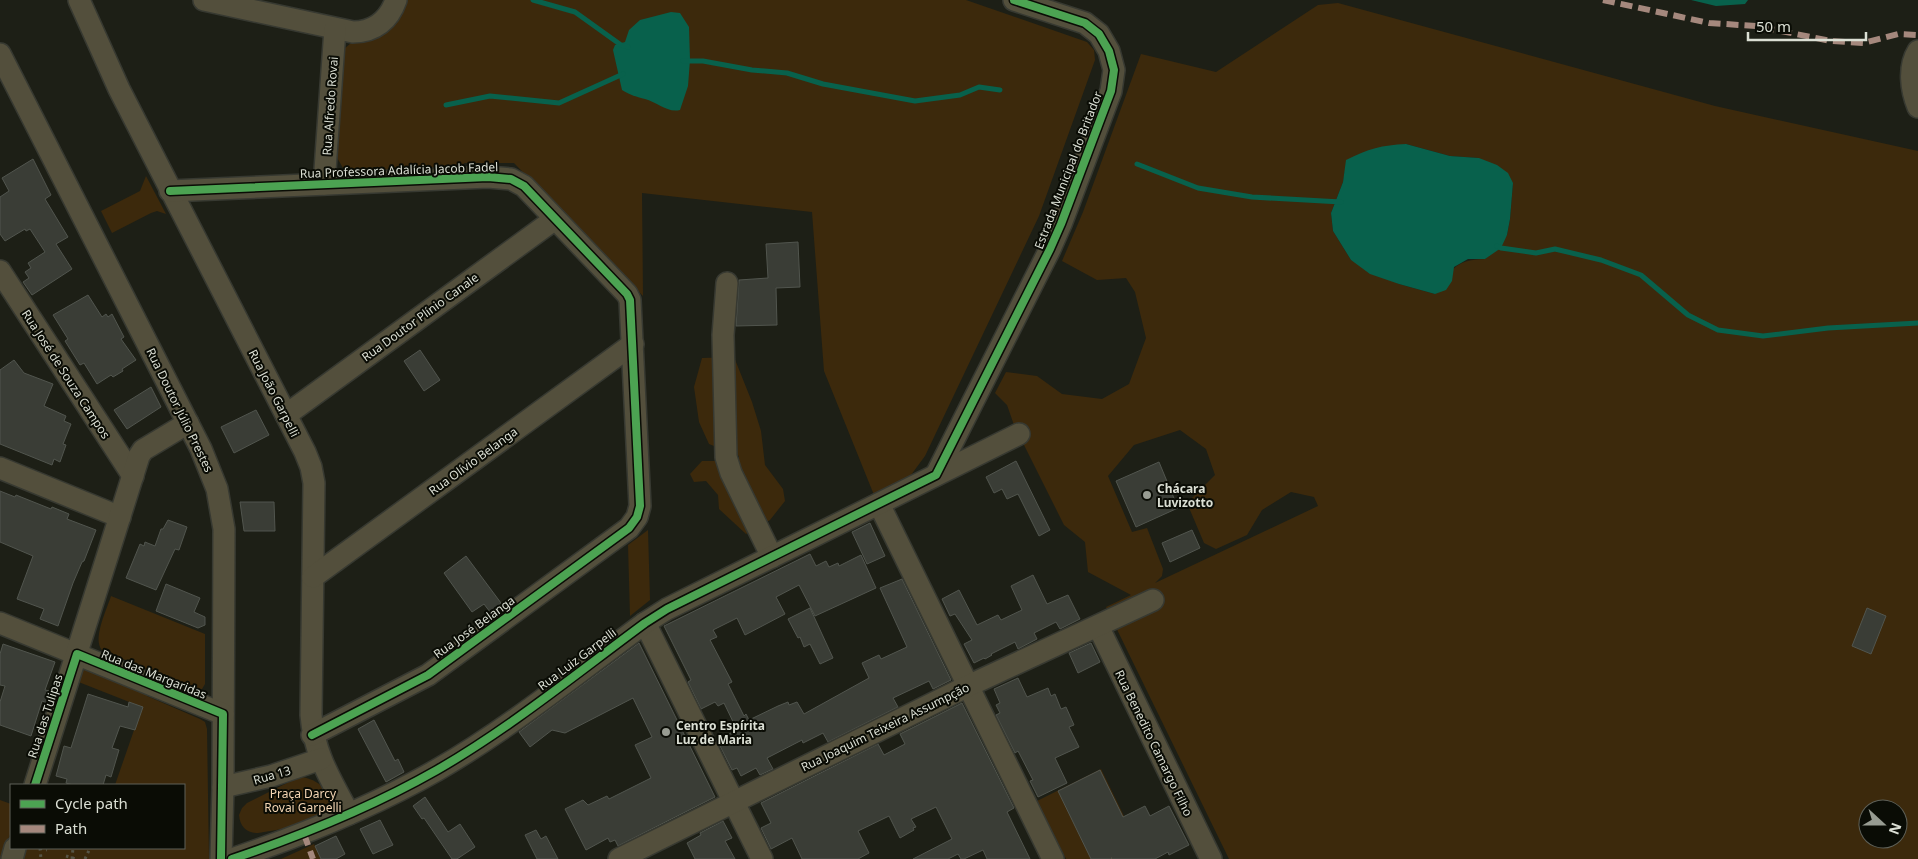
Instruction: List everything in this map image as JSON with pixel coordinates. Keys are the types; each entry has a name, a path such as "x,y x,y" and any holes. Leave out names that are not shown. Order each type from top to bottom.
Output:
{"street":[{"name":"Rua João Garpelli","path":"79,0 119,89 311,467 314,483 312,735 321,759 349,814"},
{"path":"204,0 335,29 363,32 376,27 386,19 393,10 396,0"},
{"name":"Estrada Municipal do Britador","path":"936,475 1058,232 1112,84 1114,70 1110,51 1099,34 1085,24 1014,0"},
{"name":"Rua Alfredo Rovai","path":"324,184 335,29"},
{"path":"1918,51 1912,75 1913,96 1918,107"},
{"name":"Rua Doutor Júlio Prestes","path":"0,54 188,423 211,471 217,489 224,530 221,859"},
{"name":"Rua Professora Adalícia Jacob Fadel","path":"170,191 498,177 511,179 524,186 627,294 632,308 640,506 637,517"},
{"name":"Rua Doutor Plínio Canale","path":"286,415 555,219"},
{"name":"Rua José de Souza Campos","path":"0,271 133,476"},
{"path":"726,283 723,334 726,456 731,473 772,557"},
{"name":"Rua Olívio Belanga","path":"313,577 633,344"},
{"path":"116,450 135,453 143,450 188,423"},
{"name":"Rua Luiz Garpelli","path":"232,859 304,834 412,784 469,750 667,609 1019,434"},
{"name":"Rua das Tulipas","path":"35,784 133,476 143,450"},
{"path":"0,468 120,517"},
{"path":"879,504 1053,859"},
{"name":"Rua José Belanga","path":"312,735 428,675 629,528 637,517"},
{"name":"Rua Joaquim Teixeira Assumpção","path":"619,859 968,686 1153,600"},
{"name":"Rua das Margaridas","path":"0,623 223,714"},
{"path":"645,623 762,859"},
{"name":"Rua Benedito Camargo Filho","path":"1098,626 1211,859"},
{"name":"Rua 13","path":"223,787 271,776 321,759"}],"path":[{"path":"66,856 74,859"}],"green space":[{"path":"406,0 966,0 1087,42 1094,50 1095,60 1039,216 925,456 911,475 874,495 824,371 812,212 642,193 643,296 514,163 464,163 463,168 351,173 343,168 336,156 344,49 351,43 375,35 402,12"},
{"path":"1338,3 1715,106 1918,151 1918,859 1229,859 1106,607 1131,595 1088,572 1085,542 1064,525 1014,425 1007,405 995,393 1006,372 1037,376 1062,394 1102,399 1129,384 1146,338 1135,292 1126,278 1097,280 1062,261 1083,212 1141,54 1216,72 1318,5","holes":["1406,144 1450,156 1479,158 1513,183 1507,235 1485,259 1466,262 1454,268 1435,294 1399,284 1351,260 1333,231 1331,213 1343,182 1347,160","1180,430 1206,449 1215,475 1187,503 1204,543 1216,549 1247,535 1262,510 1291,492 1314,497 1318,506 1155,583 1162,576 1163,569 1147,528 1132,532 1108,476 1134,445"]},
{"path":"146,176 166,214 157,211 151,213 112,233 101,211 140,191"},
{"path":"734,357 761,431 765,465 783,489 785,501 770,520 746,534 719,509 718,495 706,481 694,482 690,474 702,461 723,461 738,468 739,456 709,444 699,422 694,387 702,358"},
{"path":"648,530 650,600 630,616 628,545"},
{"path":"111,596 205,634 205,684 202,689 196,690 102,650 99,645 99,632"},
{"path":"87,669 148,692 147,696 205,722 207,729 209,859 21,859 25,849 185,849 185,784 115,784 142,707 76,681 82,671"},
{"path":"1101,769 1145,859 1066,859 1037,801"},
{"name":"Praça Darcy Rovai Garpelli","path":"302,777 316,782 325,790 329,804 324,813 304,824 258,833 251,832 243,826 239,815 247,803"},
{"path":"0,800 10,804 10,834 2,859 0,859"},
{"path":"314,844 321,859 281,859"}],"shaded area":[{"path":"1691,0 1748,0 1745,4 1716,6"},
{"path":"671,12 680,13 689,27 690,60 688,86 680,110 675,111 622,90 613,50 615,45 625,42 629,30 640,20"},
{"path":"1406,144 1450,156 1479,158 1497,165 1508,173 1513,183 1510,219 1507,235 1501,248 1485,259 1468,259 1454,267 1452,281 1446,290 1435,294 1370,274 1351,260 1333,231 1331,213 1343,182 1346,160 1375,148"}],"building":[{"path":"33,159 51,195 45,199 68,237 56,244 72,269 32,295 23,282 29,278 25,272 31,268 28,263 45,252 30,229 26,231 25,229 5,241 0,234 0,197 9,191 2,178"},
{"path":"798,242 800,287 776,288 777,325 736,326 739,280 768,278 766,244"},
{"path":"88,295 102,317 106,314 108,317 112,314 124,337 121,339 136,360 122,369 123,371 113,377 111,375 97,384 84,363 80,365 65,341 68,339 53,315"},
{"path":"420,350 440,380 424,391 404,361"},
{"path":"14,360 24,373 53,384 44,406 66,416 64,421 71,424 63,444 66,445 60,462 54,459 52,465 0,444 0,370"},
{"path":"151,387 161,407 127,429 114,410"},
{"path":"256,410 269,435 234,453 221,427"},
{"path":"1016,461 1050,530 1039,536 1018,494 1007,499 1002,489 994,493 986,477"},
{"name":"Chácara Luvizotto","path":"1159,462 1178,508 1136,527 1116,481"},
{"path":"0,491 15,497 16,495 51,509 52,507 69,514 67,519 96,530 73,583 58,626 40,619 44,609 17,599 33,556 0,542"},
{"path":"240,502 274,502 275,531 244,531"},
{"path":"168,520 187,527 179,550 175,549 156,590 126,578 140,544 144,546 145,542 155,546 161,529 163,529"},
{"path":"870,523 885,556 867,564 852,532"},
{"path":"1192,530 1200,548 1170,562 1162,543"},
{"path":"810,554 816,566 826,561 829,567 838,563 839,566 861,555 876,588 815,616 799,585 776,597 785,614 745,635 737,618 713,630 717,637 710,640 732,682 728,684 744,716 746,714 749,720 788,702 789,705 797,702 804,714 869,678 862,663 879,655 881,659 907,647 880,588 902,579 951,680 933,689 929,681 893,698 898,707 828,742 823,733 803,743 802,740 767,758 773,769 760,775 756,768 741,776 737,768 732,770 717,740 737,730 724,703 718,706 715,702 701,709 688,682 691,680 664,626"},
{"path":"466,556 501,603 490,612 484,604 472,612 444,573"},
{"path":"1033,575 1047,604 1068,595 1080,619 1060,629 1056,622 1034,633 1037,639 1018,649 1015,642 974,663 964,644 972,640 955,614 950,616 942,599 959,590 977,625 998,615 1001,620 1022,610 1011,586"},
{"path":"166,584 200,598 194,612 205,617 205,625 198,628 156,611"},
{"path":"810,608 833,658 820,664 810,644 804,647 788,619"},
{"path":"1867,608 1886,616 1871,654 1852,646"},
{"name":"Centro Espírita Luz de Maria","path":"639,643 715,797 618,846 615,840 610,842 608,838 586,850 565,809 583,800 588,805 607,796 609,799 651,778 635,745 652,737 633,698 565,733 552,730 530,747 519,732"},
{"path":"1091,643 1100,662 1078,673 1069,653"},
{"path":"3,644 55,662 45,690 50,691 47,703 42,701 31,736 0,725 0,702 5,686 0,685 0,654"},
{"path":"1018,678 1027,697 1048,688 1051,696 1055,694 1061,709 1066,707 1074,725 1069,727 1079,747 1055,758 1067,783 1038,797 1030,781 1033,780 1018,751 1015,753 996,715 1000,713 996,705 1000,703 994,689"},
{"path":"88,694 128,707 129,702 143,707 135,730 120,726 112,748 119,750 111,777 106,775 103,784 70,784 66,783 67,779 56,776 64,746 71,748"},
{"path":"962,703 1014,808 1007,812 1030,859 987,859 983,850 964,859 961,859 958,854 948,859 913,859 952,839 936,807 911,819 916,827 900,838 889,816 858,831 869,853 858,859 802,859 792,838 771,849 761,828 771,823 761,803 878,744 884,755 905,744 900,734"},
{"path":"374,720 395,761 398,759 404,772 386,782 358,729"},
{"path":"1100,770 1123,817 1145,806 1150,816 1169,806 1189,845 1169,855 1168,852 1155,859 1091,859 1058,791"},
{"path":"425,797 448,832 460,824 475,847 457,859 452,859 424,818 422,819 413,806"},
{"path":"380,820 393,845 373,854 360,829"},
{"path":"723,821 732,838 725,841 735,859 695,859 687,843 701,835 700,833"},
{"path":"536,830 541,839 546,836 558,859 537,859 525,835"},
{"path":"336,836 345,854 336,859 321,859 315,846"}],"waterway":[{"path":"533,0 575,12 621,45 628,47"},
{"path":"683,61 703,61 752,70 787,73 823,84 915,101 960,95 979,87 1000,90"},
{"path":"446,105 490,96 559,103 623,74"},
{"path":"1137,164 1198,188 1252,197 1341,202"},
{"path":"1497,246 1536,253 1555,249 1601,260 1641,275 1688,315 1718,330 1763,336 1828,328 1918,323"}],"marked path":[{"path":"1603,0 1709,23 1756,26 1831,41 1863,43 1898,34 1918,35"},
{"path":"304,834 313,859"}],"cycle path":[{"path":"232,859 337,819 388,796 437,770 491,736 645,623 667,609 936,475 1050,249 1111,91 1114,70 1109,51 1099,34 1085,23 1014,0"},
{"path":"170,191 488,177 511,179 524,186 627,294 630,300 640,506 637,517 629,528 428,675 312,735"},
{"path":"35,784 77,654 223,714 221,859"}],"place":[{"name":"Chácara Luvizotto","path":"1147,495"},
{"name":"Centro Espírita Luz de Maria","path":"666,732"}]}
